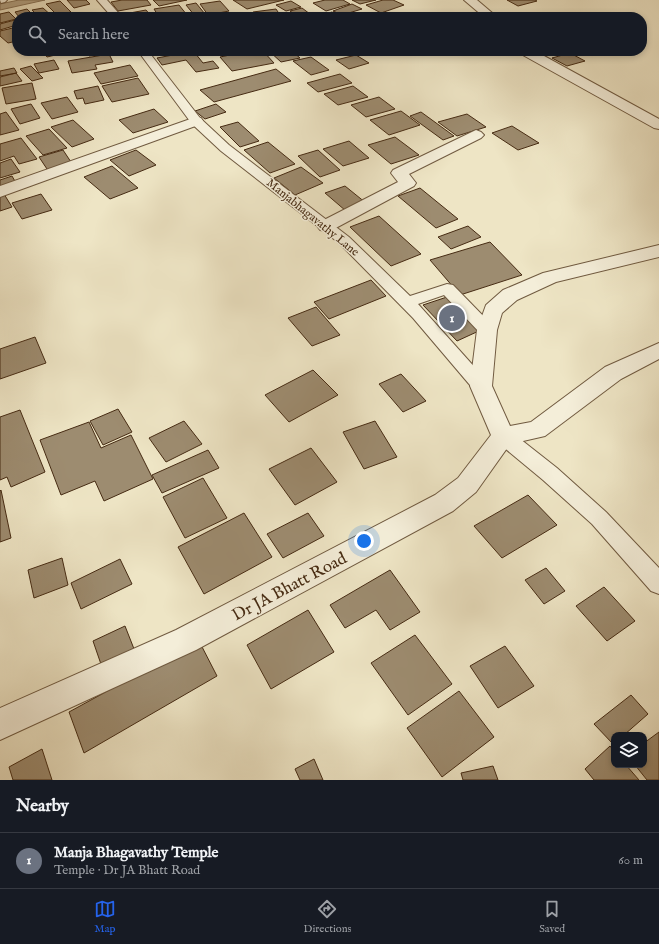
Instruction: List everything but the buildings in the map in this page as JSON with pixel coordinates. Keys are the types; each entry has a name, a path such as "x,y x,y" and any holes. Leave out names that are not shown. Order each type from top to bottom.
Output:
{"street":[{"path":"472,0 485,12"},
{"path":"535,56 659,125"},
{"path":"644,118 659,113"},
{"path":"0,192 196,121"},
{"path":"326,226 408,183 399,173 476,135"},
{"path":"659,251 550,277 510,295 493,310 487,330 481,386 503,436 537,430 613,373 659,350"},
{"name":"Dr JA Bhatt Road","path":"0,724 186,640 444,503 467,485 503,436"}],"lane":[{"path":"102,0 113,12"},
{"name":"Manjabhagavathy Lane","path":"147,56 196,121 225,148 344,240 407,302 481,386"},
{"path":"407,302 447,289 487,330"},
{"path":"503,436 550,474 599,518 659,584"}],"shaded area":[{"path":"19,0 45,0 0,10 0,4"}],"place":[{"name":"Manja Bhagavathy Temple","path":"452,318"}]}
